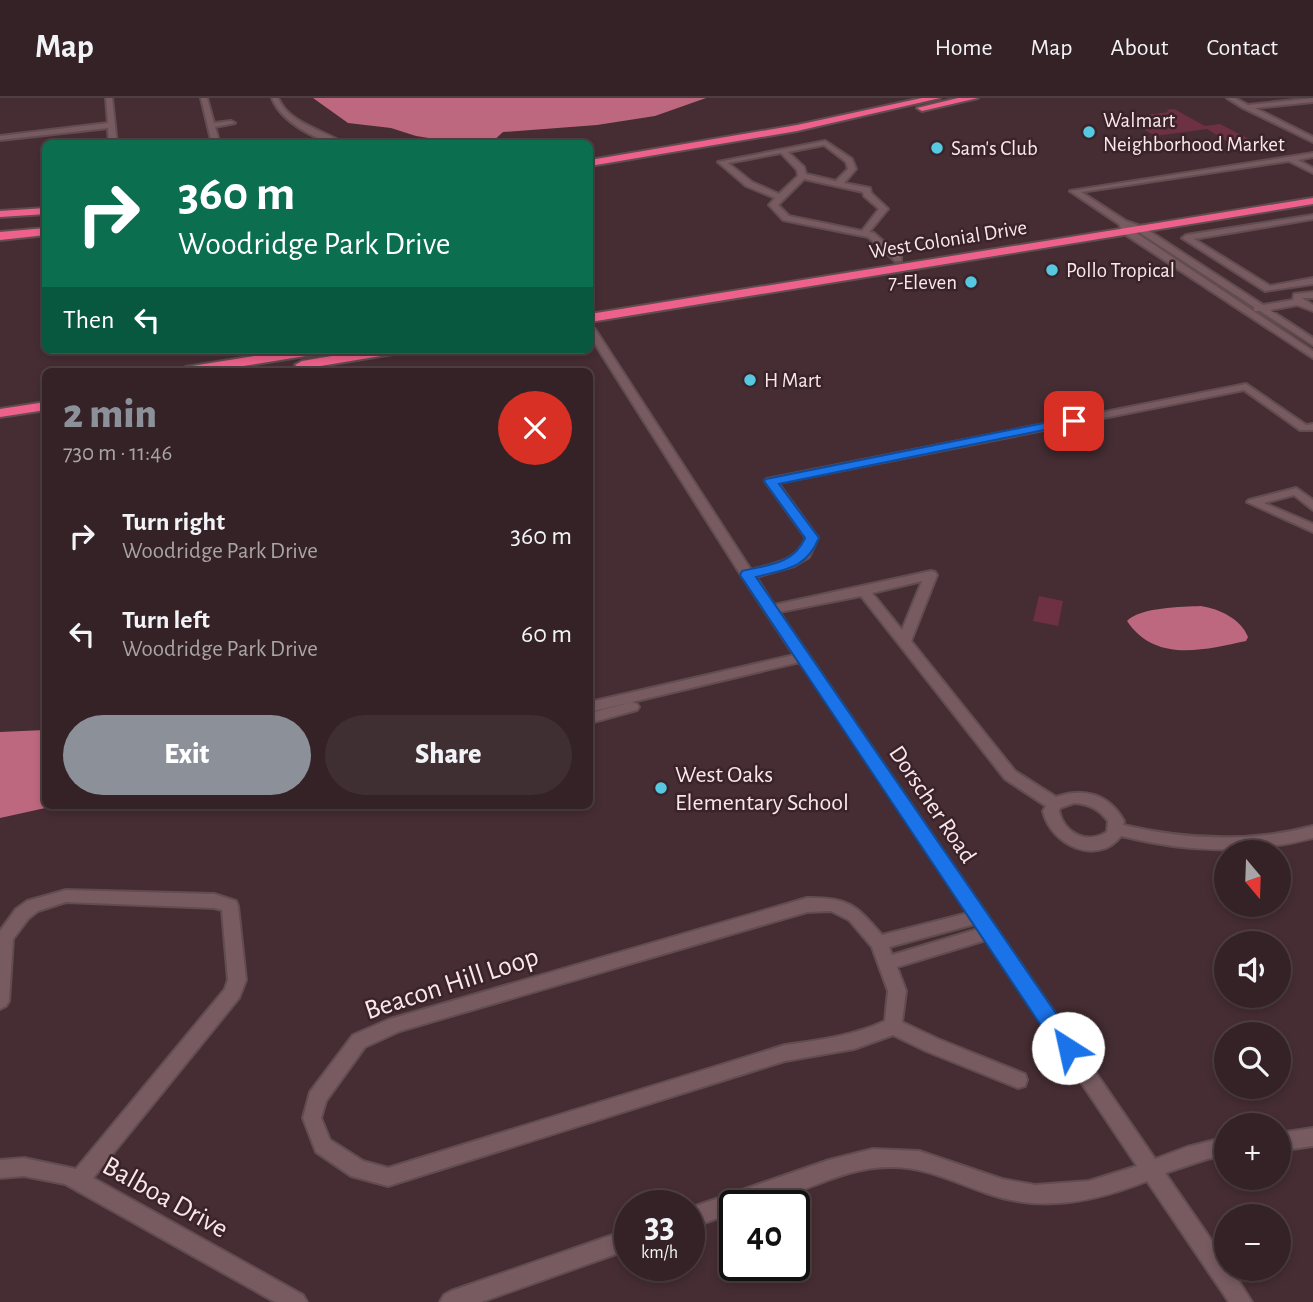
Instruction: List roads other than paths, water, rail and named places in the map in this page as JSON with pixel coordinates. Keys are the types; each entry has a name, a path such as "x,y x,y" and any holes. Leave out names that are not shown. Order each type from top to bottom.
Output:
{"highway":[{"path":"593,152 900,98"},
{"path":"797,128 935,98"},
{"path":"593,162 973,98"},
{"name":"West Colonial Drive","path":"593,307 1124,227 1313,193"},
{"path":"0,202 42,200"},
{"name":"West Colonial Drive","path":"593,318 846,276 950,250 1124,227 1140,229 1313,201"},
{"path":"0,214 42,211"},
{"path":"0,223 42,220"},
{"path":"0,236 42,231"},
{"path":"221,368 297,354"},
{"path":"281,368 368,354"},
{"path":"0,400 42,394"},
{"path":"0,413 42,407"}],"street":[{"path":"109,98 113,140"},
{"path":"204,98 215,140"},
{"path":"275,98 276,105 299,122 334,140"},
{"path":"1230,98 1313,139"},
{"path":"1244,107 1312,100"},
{"path":"212,125 231,123"},
{"path":"0,138 111,125"},
{"path":"1295,130 1313,127"},
{"path":"781,197 765,193 741,180 722,162 825,143 849,161 852,169 838,184"},
{"path":"782,150 801,169 802,176"},
{"path":"1313,155 1074,191 1244,311 1313,355"},
{"path":"1289,158 1313,170"},
{"path":"802,176 867,190 867,194 884,209 864,233"},
{"path":"802,176 774,205 786,218 864,233 897,262"},
{"path":"1313,217 1186,238 1268,289 1313,281"},
{"path":"1140,229 1313,342"},
{"path":"1298,302 1297,296 1313,295"},
{"path":"1244,311 1298,302 1313,308"},
{"name":"Dorscher Road","path":"593,334 747,575 1241,1302"},
{"path":"747,575 790,563 806,554 812,538 771,481 1246,387 1304,428 1313,427"},
{"path":"1313,506 1296,491 1253,502 1313,528"},
{"path":"771,610 931,575 904,641"},
{"path":"864,591 1010,775 1055,804"},
{"path":"593,706 803,657"},
{"path":"593,717 672,697 698,682"},
{"path":"1073,797 1095,800 1111,812 1117,829 1108,841 1098,844 1075,842 1055,827 1051,811 1055,804 1073,797"},
{"path":"1117,829 1178,843 1225,846 1313,832"},
{"path":"0,1002 5,937 22,914 46,900 66,896 137,898 214,901 230,906 237,981 233,993 79,1180"},
{"name":"Beacon Hill Loop","path":"833,904 855,915 879,943 897,991 893,1026 874,1036 785,1053 388,1177 358,1169 323,1146 312,1118 317,1098 359,1041 396,1024 807,905 833,904"},
{"path":"879,943 977,917"},
{"path":"888,963 988,933"},
{"path":"893,1026 1018,1080"},
{"path":"1291,1141 1313,1137"},
{"path":"705,1213 824,1171 876,1158 905,1158 929,1163 1015,1192 1041,1195 1072,1194 1099,1188 1214,1149"},
{"name":"Balboa Drive","path":"0,1169 24,1167 46,1170 79,1180 296,1302"},
{"path":"451,1302 614,1245"}],"place":[{"name":"Walmart Neighborhood Market","path":"1089,132"},
{"name":"Sam's Club","path":"937,148"},
{"name":"Pollo Tropical","path":"1052,270"},
{"name":"7-Eleven","path":"971,282"},
{"name":"H Mart","path":"750,380"},
{"name":"West Oaks Elementary School","path":"661,788"}]}
